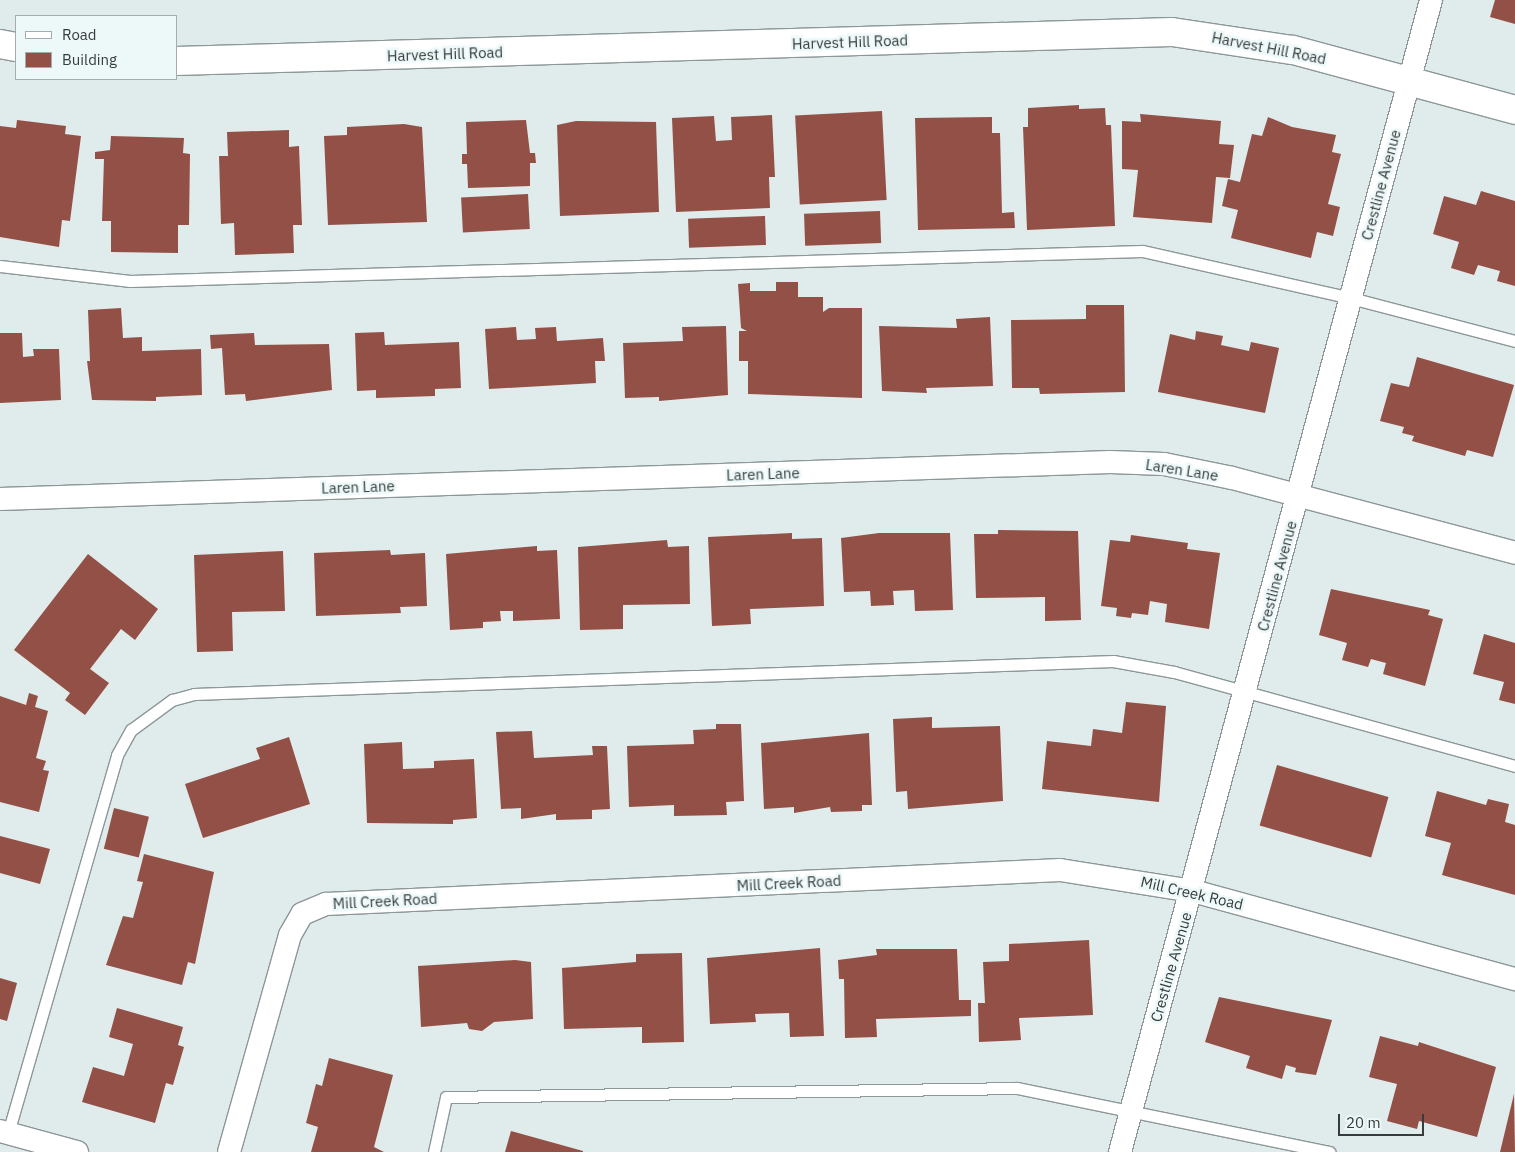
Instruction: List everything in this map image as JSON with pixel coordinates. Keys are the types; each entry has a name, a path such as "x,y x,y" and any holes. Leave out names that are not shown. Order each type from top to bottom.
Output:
{"street":[{"name":"Crestline Avenue","path":"1120,1152 1193,891 1431,0"},
{"name":"Harvest Hill Road","path":"178,60 1172,32 1293,50 1515,110"},
{"path":"0,44 15,47"},
{"name":"Laren Lane","path":"0,499 1110,462 1164,464 1298,496 1515,553"},
{"name":"Mill Creek Road","path":"229,1152 290,935 302,914 326,904 1060,870 1193,891 1515,979"},
{"path":"4,1132 77,1152"}],"lane":[{"path":"0,266 130,281 1143,251 1351,298 1515,341"},
{"path":"4,1132 117,755 131,730 172,700 194,694 1079,662 1144,665 1515,766"},
{"path":"434,1152 446,1098 1017,1088 1330,1152"}],"building":[{"path":"1495,0 1515,0 1515,24 1490,17"},
{"path":"1079,105 1079,109 1105,108 1106,125 1111,125 1115,226 1027,230 1023,127 1028,127 1028,108"},
{"path":"882,111 887,200 800,204 795,116"},
{"path":"1140,114 1221,121 1219,144 1234,145 1230,178 1216,177 1212,223 1133,217 1138,170 1122,169 1122,121 1141,122"},
{"path":"772,115 775,177 769,177 770,208 676,212 672,118 714,116 716,141 732,140 731,117"},
{"path":"992,117 992,133 1000,133 1002,213 1014,212 1015,228 918,230 915,118"},
{"path":"1268,117 1292,127 1336,135 1332,152 1341,154 1328,204 1340,207 1333,236 1317,232 1311,258 1231,238 1238,210 1222,206 1228,179 1240,182 1252,134 1262,136"},
{"path":"17,120 66,126 65,134 81,136 70,221 62,220 59,247 0,237 0,126 16,128"},
{"path":"526,120 530,153 535,153 536,163 530,163 530,186 468,188 467,164 462,164 462,154 467,154 466,122"},
{"path":"576,121 656,122 659,212 560,216 557,125"},
{"path":"404,124 422,127 427,222 328,225 324,136 347,135 347,127"},
{"path":"289,130 289,147 299,146 302,225 293,225 294,253 235,255 234,223 221,224 219,156 228,156 227,132"},
{"path":"111,136 184,138 183,153 190,154 189,225 178,225 178,253 111,252 111,221 102,221 104,159 95,159 95,152 110,150"},
{"path":"1481,191 1515,201 1515,286 1497,281 1500,271 1478,265 1474,275 1451,268 1459,242 1433,234 1444,196 1476,205"},
{"path":"528,194 530,229 463,232 461,198"},
{"path":"880,211 881,243 805,246 804,214"},
{"path":"765,216 766,245 689,248 688,219"},
{"path":"776,282 798,282 798,297 823,297 823,312 829,308 862,308 862,398 748,394 748,361 739,361 739,331 747,331 741,328 738,284 750,283 750,291 776,291"},
{"path":"1086,305 1124,305 1125,392 1040,394 1039,388 1012,388 1011,320 1086,319"},
{"path":"121,308 123,338 142,337 142,351 201,349 202,395 156,397 156,401 92,400 87,361 90,361 88,310"},
{"path":"990,317 993,386 926,388 927,393 882,391 879,326 957,328 956,319"},
{"path":"726,326 728,395 659,401 659,397 625,398 623,343 683,341 682,327"},
{"path":"516,327 517,340 536,339 535,328 556,327 557,341 603,338 605,361 595,361 596,383 489,389 485,329"},
{"path":"1196,331 1223,336 1221,345 1249,351 1251,342 1279,348 1265,413 1158,392 1170,334 1195,340"},
{"path":"384,332 385,345 459,342 461,388 435,389 435,396 376,398 376,390 357,391 355,333"},
{"path":"0,333 22,333 23,357 34,356 33,349 59,349 61,400 0,403"},
{"path":"254,333 255,345 329,344 332,390 246,401 245,394 225,395 222,348 211,349 210,335"},
{"path":"1417,357 1514,385 1493,457 1467,450 1465,456 1412,441 1414,436 1402,433 1404,427 1380,421 1391,383 1409,387"},
{"path":"998,530 1078,531 1081,620 1045,621 1045,597 976,598 974,534 998,534"},
{"path":"792,533 792,539 822,538 824,606 750,609 751,624 712,626 708,537"},
{"path":"879,533 950,533 953,610 915,611 914,590 893,591 894,605 871,606 870,591 844,592 841,538"},
{"path":"1131,535 1188,543 1187,549 1220,553 1209,629 1165,622 1167,604 1150,601 1148,615 1132,613 1131,618 1116,616 1117,608 1101,606 1110,540 1130,542"},
{"path":"667,540 668,547 689,546 690,604 623,605 623,629 580,630 578,547"},
{"path":"537,546 537,551 557,550 560,619 513,621 513,611 500,611 501,621 483,622 483,628 450,630 446,554"},
{"path":"390,550 391,555 425,553 427,606 400,607 401,613 316,616 314,553"},
{"path":"283,551 285,611 232,612 233,651 197,652 194,555"},
{"path":"88,554 158,609 135,640 121,629 90,669 109,683 85,715 65,700 70,693 14,650"},
{"path":"1331,589 1430,610 1428,615 1443,619 1425,686 1383,674 1386,663 1371,659 1368,667 1342,660 1347,643 1319,635"},
{"path":"1484,634 1515,643 1515,704 1499,700 1504,682 1473,674"},
{"path":"29,693 38,696 35,707 48,711 36,758 46,761 43,770 49,771 39,812 0,802 0,696 26,705"},
{"path":"1126,702 1166,706 1159,802 1042,789 1047,741 1091,746 1093,729 1122,733"},
{"path":"932,717 932,728 1000,726 1003,801 908,809 907,791 896,792 893,719"},
{"path":"716,724 741,724 744,801 726,802 727,815 674,816 674,805 629,807 627,746 694,744 693,730 716,729"},
{"path":"532,731 534,758 593,755 592,746 607,746 610,809 592,810 592,819 556,820 556,814 521,819 521,808 501,809 496,732"},
{"path":"869,733 872,805 862,805 862,811 831,812 830,807 794,813 794,807 764,809 761,743"},
{"path":"289,737 310,804 203,838 185,784 260,759 256,748"},
{"path":"402,742 403,769 434,768 434,761 474,759 477,818 453,820 453,824 367,823 364,744"},
{"path":"1277,765 1389,797 1371,858 1260,826"},
{"path":"1437,791 1486,805 1488,799 1509,804 1505,822 1515,825 1515,895 1442,875 1451,843 1425,836"},
{"path":"114,808 149,817 139,857 104,849"},
{"path":"0,836 50,849 40,884 0,873"},
{"path":"144,854 214,872 195,964 188,962 182,985 106,965 123,916 133,918 143,882 137,881"},
{"path":"1089,940 1093,1015 1019,1018 1021,1040 979,1042 978,1003 985,1003 983,962 1009,961 1009,944"},
{"path":"820,948 824,1036 790,1037 789,1013 755,1014 756,1022 710,1024 707,958"},
{"path":"876,949 957,949 959,1000 971,1000 971,1016 876,1019 877,1037 845,1038 844,979 839,979 838,960 877,955"},
{"path":"682,953 684,1042 642,1043 642,1027 564,1029 562,968 636,962 636,954"},
{"path":"515,960 531,962 533,1019 494,1022 482,1031 469,1029 467,1023 421,1027 418,966"},
{"path":"0,978 17,983 7,1021 0,1019"},
{"path":"1219,997 1332,1020 1316,1075 1295,1072 1296,1068 1286,1065 1282,1079 1246,1068 1250,1056 1205,1042"},
{"path":"117,1008 183,1027 178,1045 184,1047 173,1085 166,1083 155,1123 82,1102 93,1067 124,1076 133,1044 109,1037"},
{"path":"1380,1036 1418,1046 1419,1042 1496,1067 1477,1137 1419,1121 1417,1129 1387,1121 1397,1084 1369,1077"},
{"path":"329,1058 393,1075 374,1147 384,1152 311,1152 318,1127 306,1123 316,1084 322,1086"},
{"path":"1514,1094 1515,1152 1500,1152"},
{"path":"511,1131 583,1151 583,1152 505,1152"}]}
